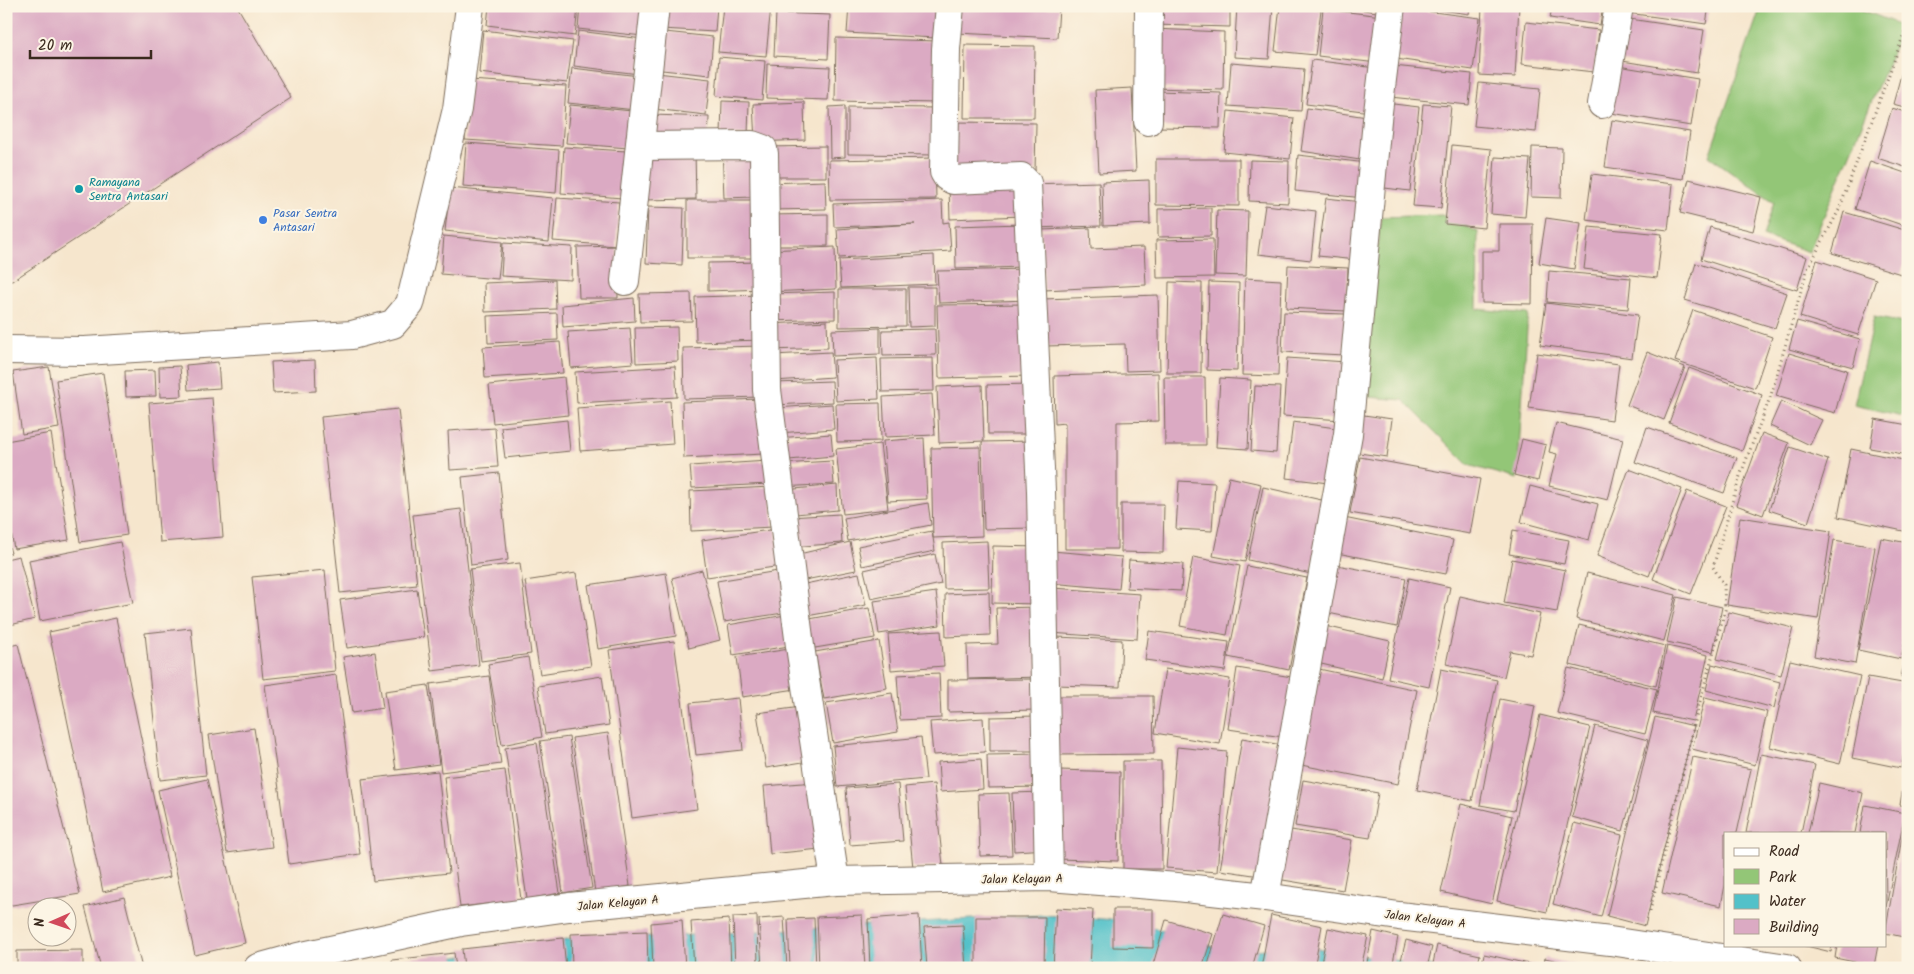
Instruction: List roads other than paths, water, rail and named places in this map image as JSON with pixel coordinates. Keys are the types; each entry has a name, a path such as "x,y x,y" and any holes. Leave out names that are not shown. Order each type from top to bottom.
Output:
{"street":[{"path":"6,350 84,351 352,335 393,324 410,304 457,109 470,6"},
{"path":"626,281 655,6"},
{"path":"950,6 946,49 944,172 947,177 953,180 1021,177 1026,183 1041,491 1049,877"},
{"path":"1148,121 1149,6"},
{"path":"1266,897 1348,434 1377,120 1392,6"},
{"path":"1602,104 1619,6"},
{"path":"640,146 752,146 763,149 767,390 835,881"},
{"name":"Jalan Kelayan A","path":"258,968 298,957 461,922 569,907 835,881 1049,877 1177,887 1266,897 1399,916 1641,946 1788,968"}],"water":[{"path":"1043,915 1132,921 1230,952 1302,946 1447,968 387,968 568,939 658,937"}],"place":[{"name":"Ramayana Sentra Antasari","path":"79,189"},
{"name":"Pasar Sentra Antasari","path":"263,220"}]}
